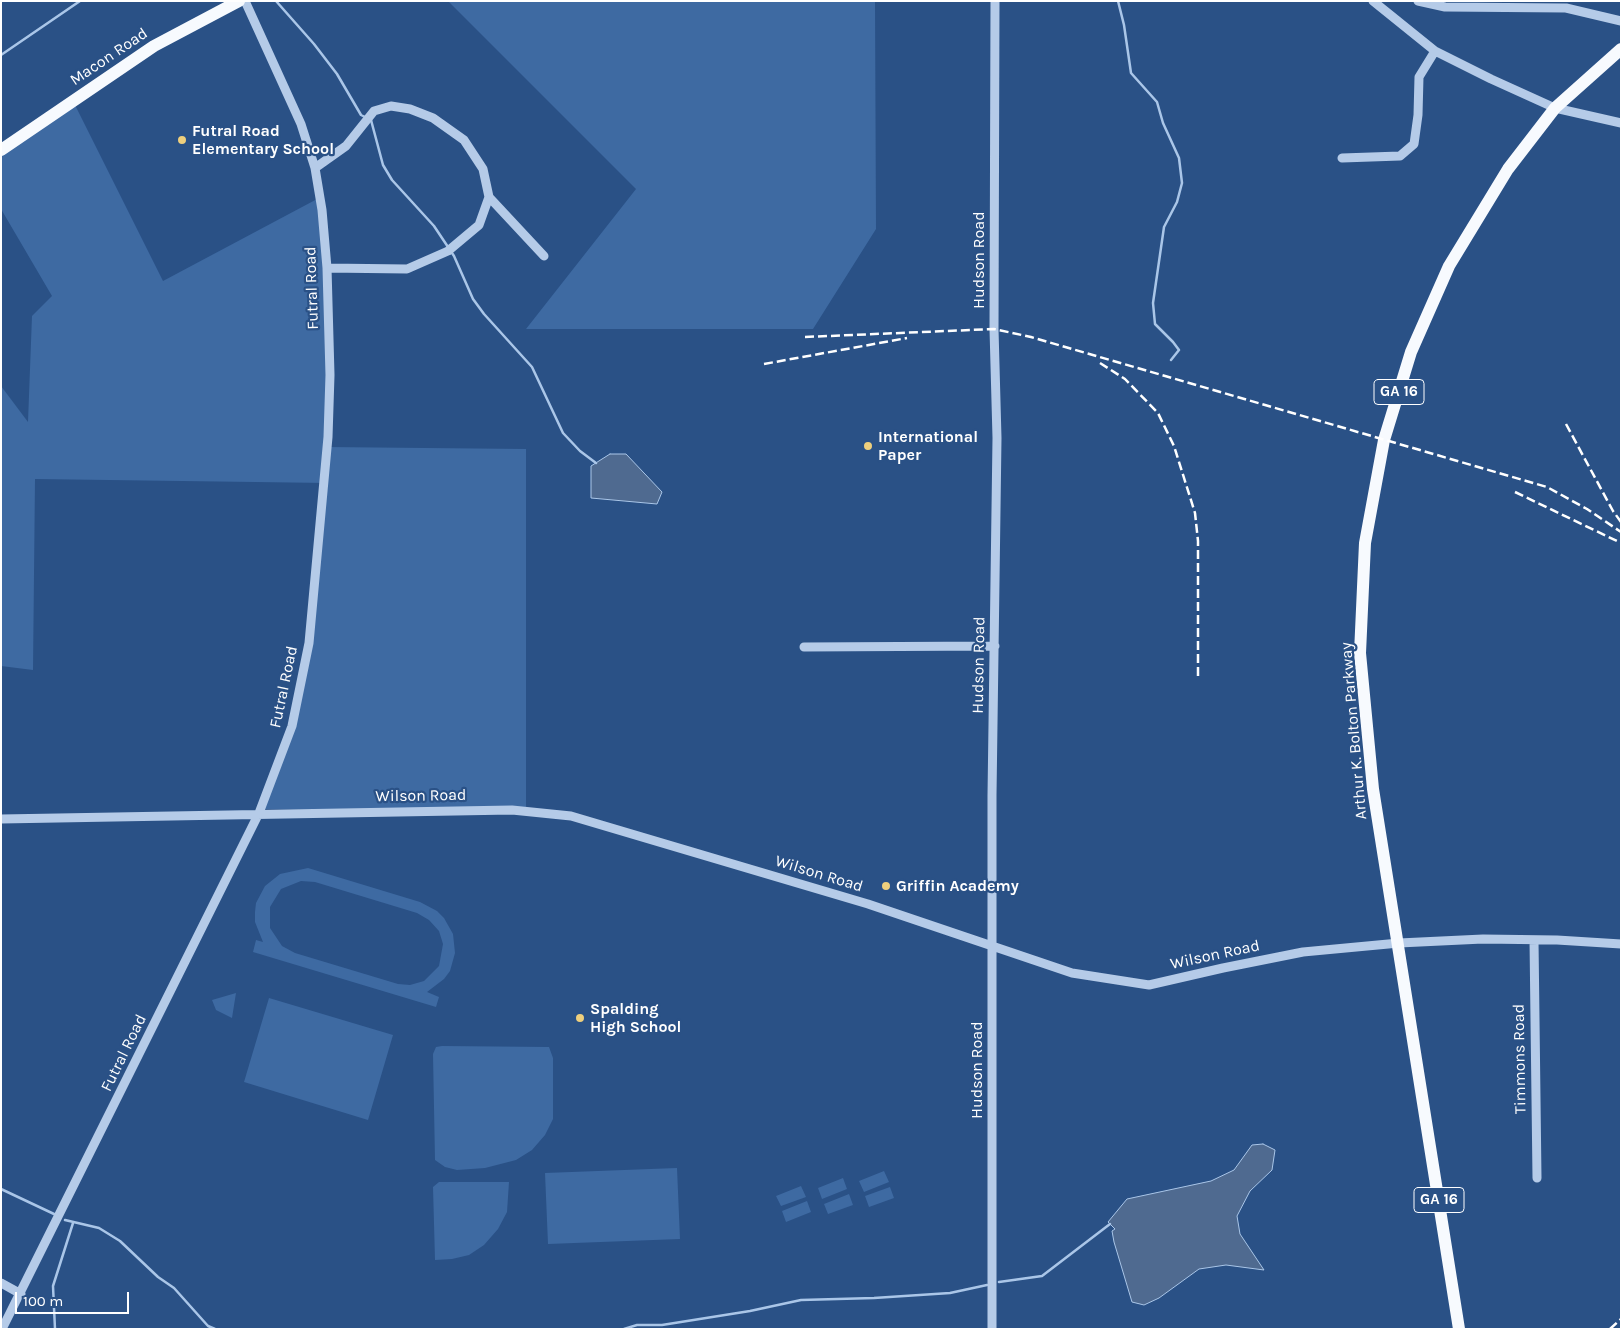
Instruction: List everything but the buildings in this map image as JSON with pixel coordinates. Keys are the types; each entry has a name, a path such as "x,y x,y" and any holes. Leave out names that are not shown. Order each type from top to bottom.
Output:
{"main road":[{"name":"Macon Road","path":"1,150 154,46 239,1"},
{"name":"Arthur K. Bolton Parkway","path":"1459,1329 1373,789 1360,653 1365,543 1381,456 1411,352 1449,266 1508,169 1555,108 1621,48"}],"street":[{"name":"Futral Road","path":"2,1329 259,813 292,726 310,634 328,437 330,374 327,268 322,210 315,168 301,124 245,1"},
{"name":"Hudson Road","path":"992,1329 992,948 998,438 994,330 995,1"},
{"path":"1373,1 1435,50 1491,79 1555,108 1621,123"},
{"path":"1418,1 1445,7 1566,8 1621,21"},
{"path":"1342,158 1400,156 1414,144 1418,115 1419,77 1435,50"},
{"path":"315,168 346,146 374,111 390,106 410,109 432,118 464,140 482,169 489,197 544,256"},
{"path":"327,268 407,270 448,251 479,225 489,197"},
{"path":"804,646 995,646"},
{"name":"Wilson Road","path":"1,819 512,810 571,816 599,822 868,904 992,948 1086,977 1149,986 1222,968 1303,952 1399,943 1483,938 1621,944"},
{"name":"Timmons Road","path":"1534,940 1537,1178"},
{"path":"1,1283 21,1294"}],"shaded area":[{"path":"448,1 875,1 876,229 813,329 526,329 636,189"},
{"path":"72,99 163,281 319,198 326,323 326,447 526,449 526,811 264,809 297,718 328,483 35,479 33,670 1,666 1,386 28,422 32,316 52,296 1,209 1,150"},
{"path":"610,454 626,454 662,492 657,504 591,498 591,466"},
{"path":"308,868 420,902 437,911 444,918 453,934 455,953 450,971 444,979 427,992 439,997 436,1007 253,952 256,940 263,942 255,922 256,903 265,886 280,874","holes":["301,881 315,882 417,913 429,920 439,931 443,944 439,966 424,981 410,985 398,984 295,953 282,946 270,928 270,907 281,889"]},
{"path":"236,993 232,1018 216,1010 212,1000"},
{"path":"269,998 393,1035 368,1120 244,1082"},
{"path":"436,1047 549,1047 553,1058 553,1119 545,1135 532,1150 516,1160 485,1168 457,1170 445,1167 435,1160 433,1054"},
{"path":"1263,1144 1275,1150 1272,1170 1250,1191 1237,1216 1240,1234 1264,1270 1226,1265 1199,1269 1159,1298 1144,1305 1132,1302 1114,1242 1112,1231 1115,1229 1108,1222 1127,1199 1211,1181 1234,1170 1252,1145"},
{"path":"677,1168 680,1239 548,1244 545,1173"},
{"path":"884,1171 889,1182 864,1192 859,1181"},
{"path":"843,1178 847,1189 822,1199 818,1188"},
{"path":"439,1182 509,1182 507,1212 498,1229 484,1245 469,1255 435,1260 433,1187"},
{"path":"801,1186 806,1197 781,1206 776,1196"},
{"path":"890,1187 894,1198 869,1207 865,1196"},
{"path":"849,1194 853,1205 828,1214 824,1204"},
{"path":"807,1201 811,1212 786,1222 782,1211"}],"waterway":[{"path":"1,55 80,1"},
{"path":"276,1 314,44 337,74 361,115 371,120 383,165 392,180 434,226 454,256 473,299 484,314 532,367 563,433 580,451 596,463"},
{"path":"1118,1 1124,25 1131,73 1157,102 1163,123 1179,158 1182,183 1177,202 1164,227 1153,303 1155,324 1179,350 1171,360"},
{"path":"1,1189 54,1214"},
{"path":"65,1220 99,1228 120,1241 158,1277 174,1288 208,1326 215,1329"},
{"path":"55,1329 53,1286 73,1223"},
{"path":"999,1282 1042,1276 1110,1224"},
{"path":"624,1329 637,1325 662,1325 750,1311 801,1300 950,1293 987,1285"}],"railway":[{"path":"805,337 994,329 1031,337 1547,487 1587,509 1621,532"},
{"path":"764,364 907,338"},
{"path":"1100,363 1125,379 1158,413 1174,446 1190,497 1195,513 1198,541 1198,676"},
{"path":"1566,424 1613,511 1621,522"},
{"path":"1515,492 1621,543"},
{"path":"1610,1329 1621,1319"}],"place":[{"name":"Futral Road Elementary School","path":"182,140"},
{"name":"International Paper","path":"868,446"},
{"name":"Griffin Academy","path":"886,886"},
{"name":"Spalding High School","path":"580,1018"}]}
